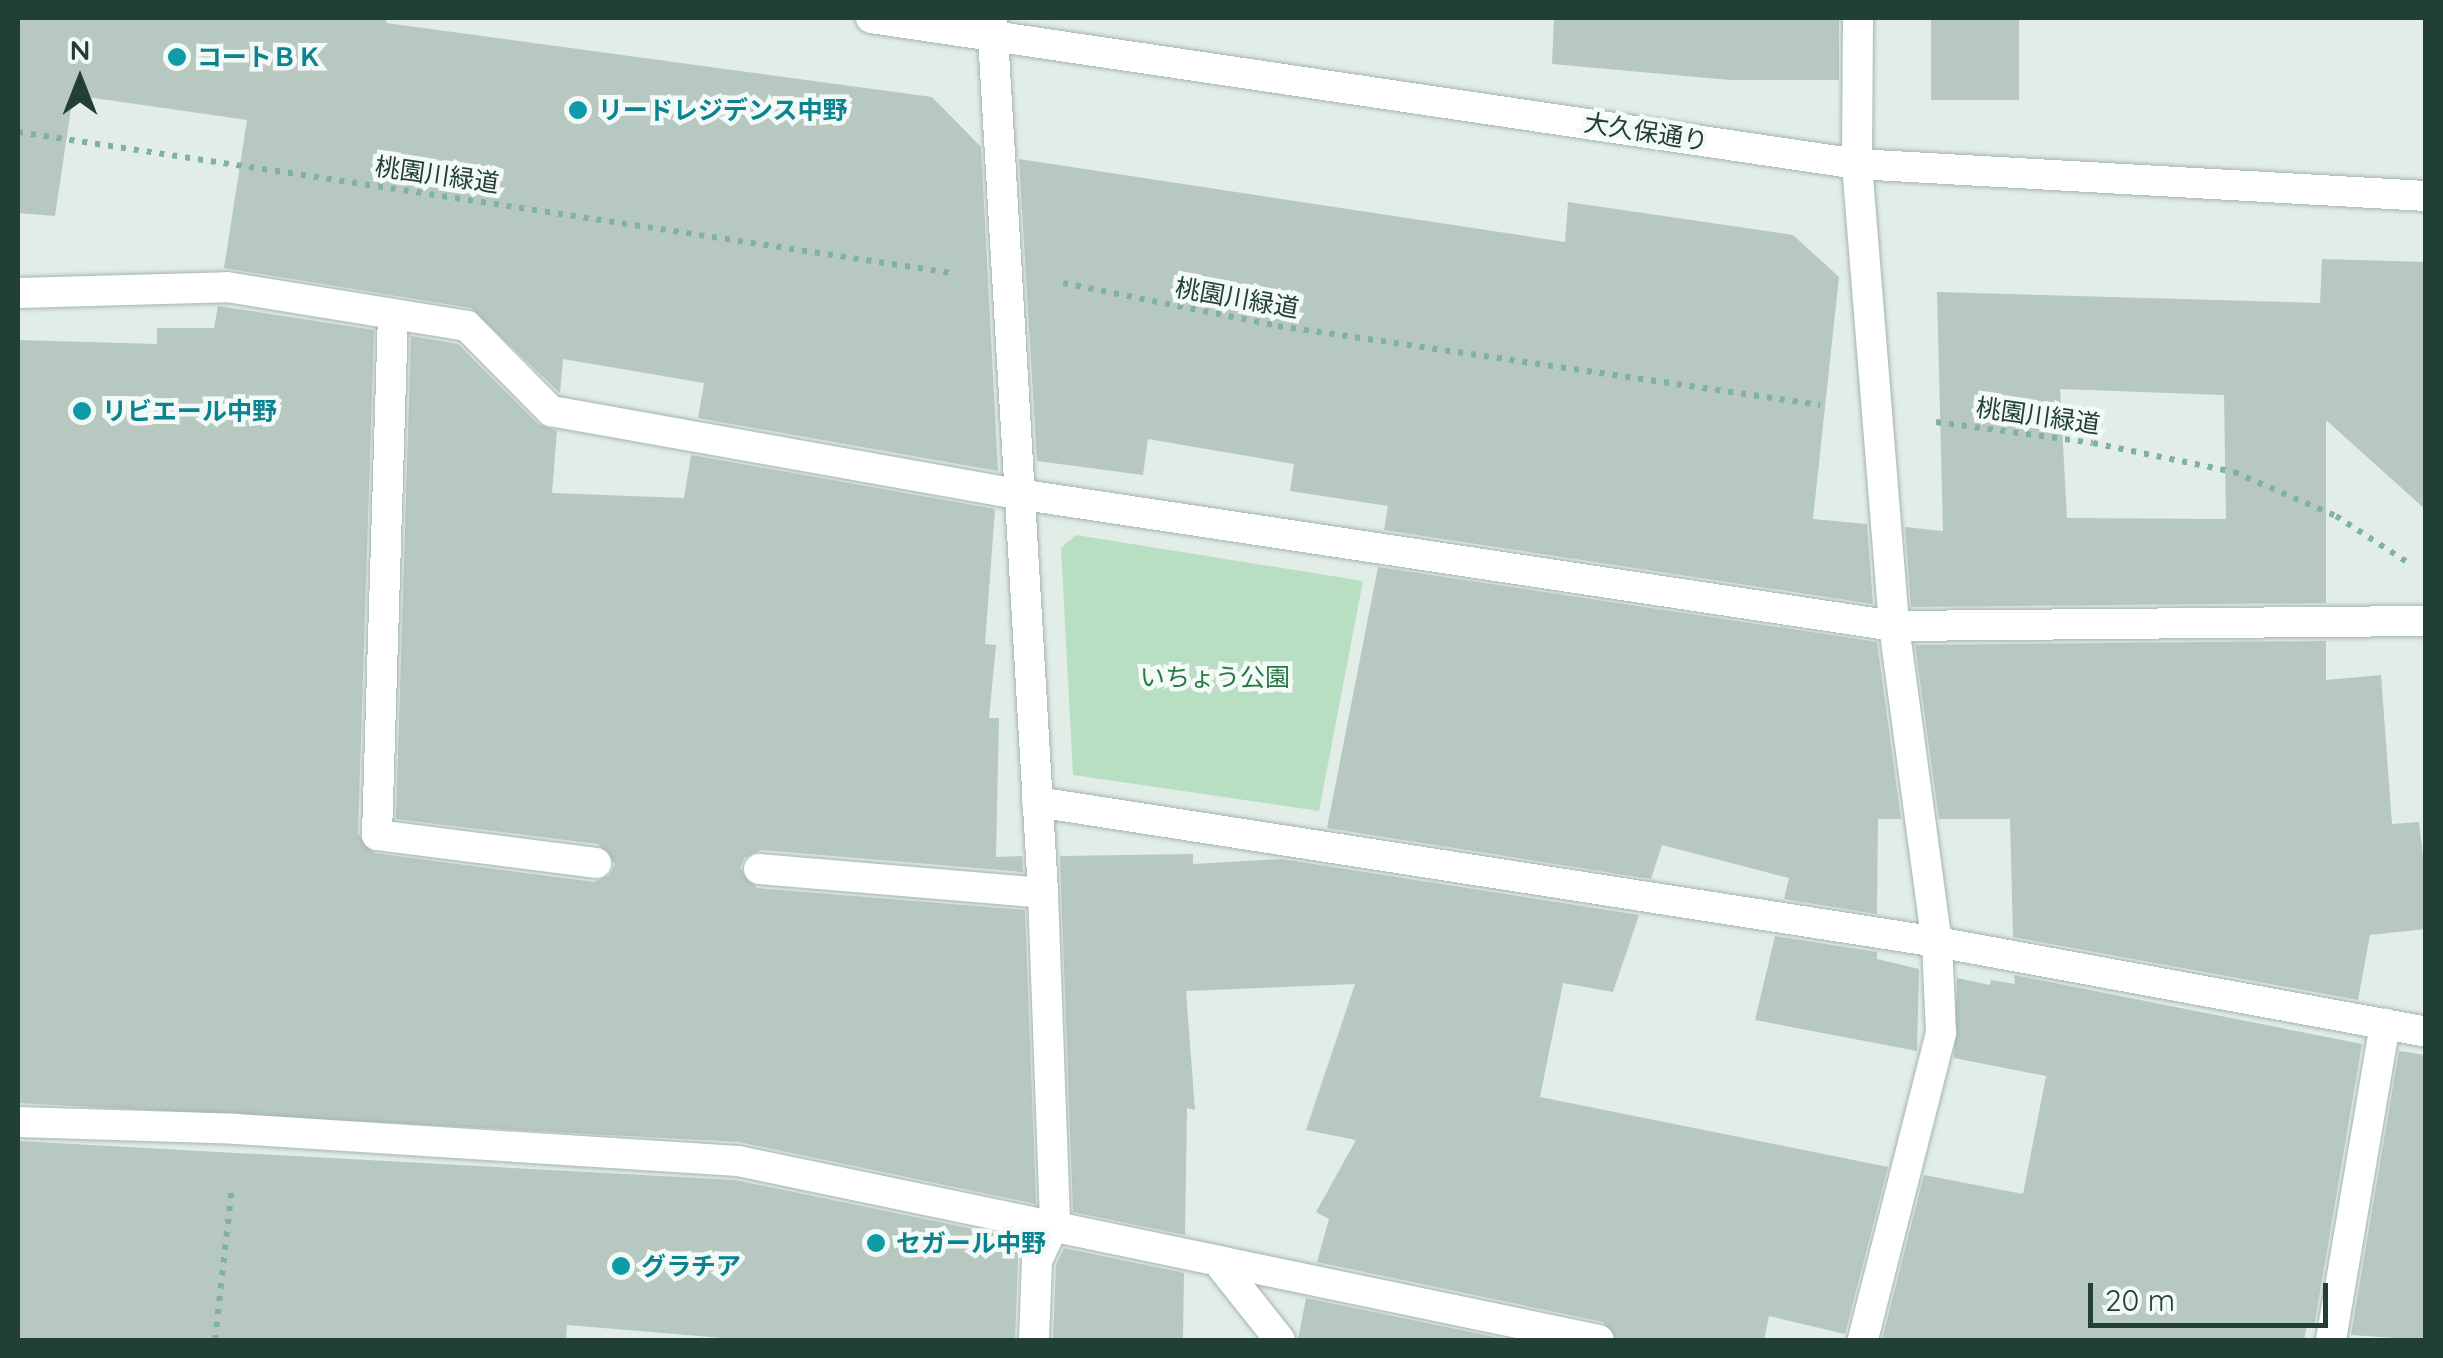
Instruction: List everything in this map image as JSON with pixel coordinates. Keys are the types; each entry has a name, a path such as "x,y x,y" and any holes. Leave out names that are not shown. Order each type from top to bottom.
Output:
{"street":[{"name":"大久保通り","path":"871,18 992,26 1857,164 2426,196"},
{"path":"1858,18 1857,164 1894,626 1937,942 1940,1033 1863,1340"},
{"path":"992,26 1042,893 1054,1222 1037,1261 1034,1340"},
{"path":"18,294 228,287 467,326 551,411 1018,494 1894,626 2426,621"},
{"path":"393,314 376,836 596,864"},
{"path":"1037,802 1937,942 2426,1032"},
{"path":"758,869 1042,893"},
{"path":"2331,1340 2385,1024"},
{"path":"18,1122 236,1129 738,1161 1054,1222 1218,1262 1600,1340"},
{"path":"1218,1262 1280,1340"}],"path":[{"name":"桃園川緑道","path":"18,132 1007,278 1278,326 2093,443 2234,472 2336,516 2412,566"},
{"path":"214,1340 236,1129"}],"green space":[{"name":"いちょう公園","path":"1076,535 1363,581 1319,811 1073,775 1061,548"}],"building":[{"path":"18,18 387,18 386,23 932,97 981,147 998,471 698,418 704,383 563,359 560,393 471,308 224,268 247,120 73,95 55,216 18,213"},
{"path":"1554,18 1839,18 1839,80 1730,80 1552,64"},
{"path":"1931,18 2019,18 2019,100 1931,100"},
{"path":"1019,159 1565,242 1568,202 1793,235 1839,277 1813,519 1867,524 1873,604 1384,530 1388,506 1290,491 1294,464 1148,439 1143,475 1037,461"},
{"path":"2322,259 2426,262 2426,510 2326,420 2326,603 1911,607 1905,527 1943,531 1937,292 2320,303","holes":["2060,389 2224,395 2226,519 2067,518"]},
{"path":"218,306 374,330 358,834 374,853 594,882 610,875 615,864 598,844 396,819 411,336 458,344 538,424 557,431 552,493 684,498 691,455 995,509 985,644 996,645 989,718 999,718 996,857 1022,856 1023,872 761,850 744,858 740,868 757,888 1025,910 1036,1204 739,1142 18,1103 18,340 157,344 157,328 214,328"},
{"path":"1378,567 1877,642 1901,819 1878,819 1877,914 1784,899 1789,878 1662,845 1651,879 1327,828"},
{"path":"2326,641 2326,680 2381,675 2392,824 2419,822 2426,881 2426,929 2370,935 2358,1000 2013,937 2010,819 1939,819 1915,645"},
{"path":"1193,854 1193,864 1281,859 1639,915 1613,992 1563,983 1540,1097 1888,1167 1845,1334 1769,1316 1764,1340 1617,1340 1603,1322 1317,1262 1329,1219 1316,1212 1356,1140 1306,1130 1355,984 1186,991 1195,1110 1187,1108 1185,1235 1073,1212 1060,856"},
{"path":"1775,936 1877,952 1877,959 1919,969 1917,1051 1755,1020"},
{"path":"2014,975 2362,1044 2314,1327 2307,1326 2304,1340 1882,1340 1924,1175 2023,1194 2046,1076 1954,1058 1957,978 1990,985 1991,980 2015,984"},
{"path":"2399,1051 2426,1055 2426,1340 2351,1335"},
{"path":"18,1141 735,1180 1026,1240 1018,1260 1015,1340 746,1340 567,1325 566,1340 18,1339"},
{"path":"1064,1248 1184,1273 1183,1340 1053,1340 1056,1265"},
{"path":"1306,1298 1509,1340 1298,1340"}],"place":[{"name":"コートＢＫ","path":"177,57"},
{"name":"リードレジデンス中野","path":"578,110"},
{"name":"リビエール中野","path":"82,411"},
{"name":"セガール中野","path":"876,1243"},
{"name":"グラチア","path":"621,1266"}]}
